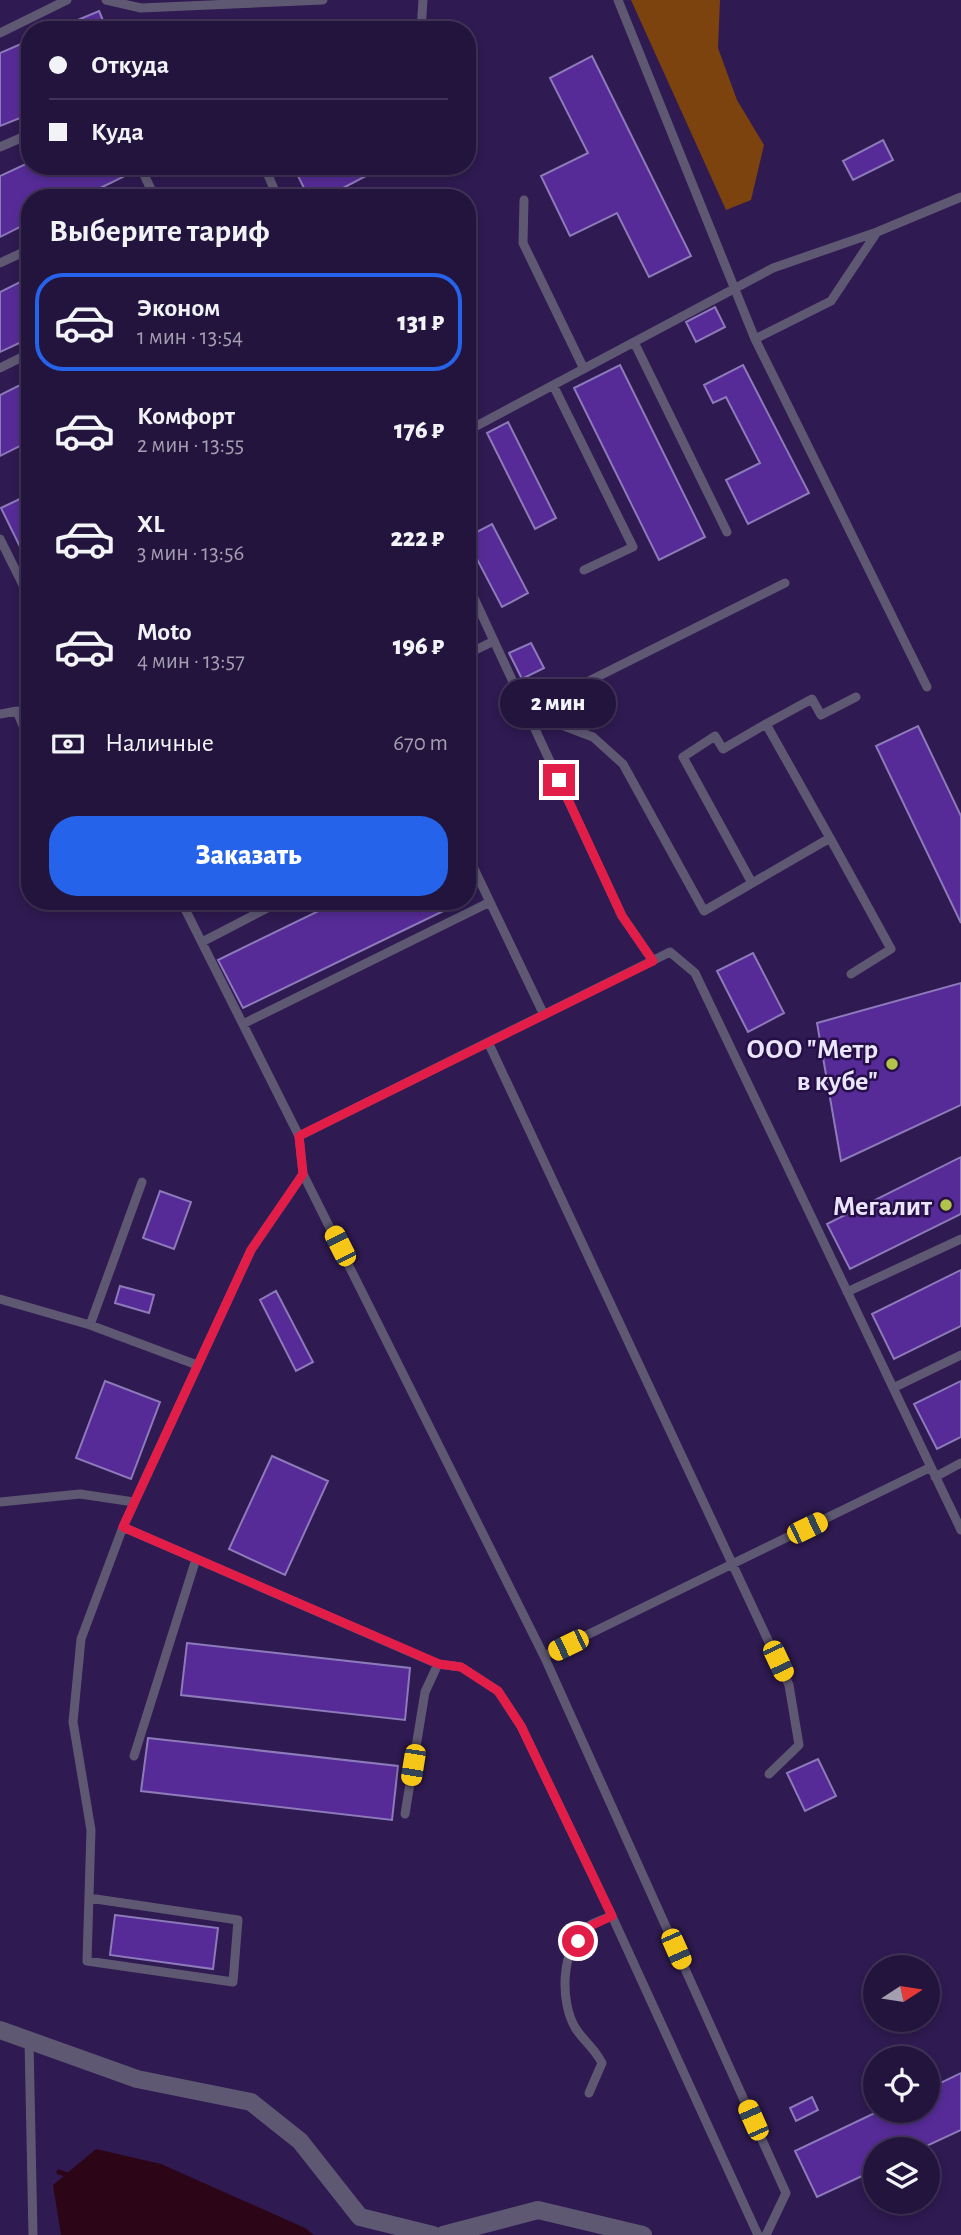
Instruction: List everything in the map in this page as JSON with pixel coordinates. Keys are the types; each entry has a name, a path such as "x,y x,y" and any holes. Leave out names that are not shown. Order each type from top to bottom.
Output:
{"street":[{"path":"0,2030 137,2079 251,2102 300,2141 360,2217 433,2235"},
{"path":"443,2235 538,2210 643,2235"}],"lane":[{"path":"24,21 67,0"},
{"path":"106,0 141,8 323,0"},
{"path":"422,21 423,0"},
{"path":"618,0 755,338 927,687"},
{"path":"0,33 21,23"},
{"path":"0,147 21,138"},
{"path":"476,426 773,268 877,233 961,197"},
{"path":"524,200 523,243 584,369"},
{"path":"755,338 831,301 877,233"},
{"path":"0,263 21,253"},
{"path":"634,342 727,531"},
{"path":"0,368 21,358"},
{"path":"552,385 633,547 584,570"},
{"path":"0,539 21,581"},
{"path":"527,712 785,583"},
{"path":"476,602 622,916 653,961"},
{"path":"476,650 494,641"},
{"path":"752,883 683,757 715,736 723,749 812,699 821,715 856,697"},
{"path":"0,714 17,711 21,721"},
{"path":"527,712 593,737 623,764 704,911 830,838"},
{"path":"766,724 891,949 850,974"},
{"path":"476,873 544,1015"},
{"path":"476,909 490,902"},
{"path":"186,910 299,1136 303,1174 544,1657 786,2193 766,2235"},
{"path":"202,942 264,910"},
{"path":"243,1024 474,910"},
{"path":"299,1136 670,952 695,974 961,1530"},
{"path":"488,1042 789,1685 799,1745 769,1774"},
{"path":"89,1898 239,1920 233,1982 87,1961 91,1830 73,1722 81,1639 123,1527 251,1250 303,1174"},
{"path":"90,1325 142,1182"},
{"path":"847,1292 961,1239"},
{"path":"0,1299 90,1325 197,1365"},
{"path":"893,1388 961,1355"},
{"path":"544,1657 733,1564 933,1472 961,1464"},
{"path":"0,1502 80,1494 134,1502"},
{"path":"123,1527 439,1664 461,1667 498,1691 521,1726 612,1916 758,2235"},
{"path":"134,1756 196,1559"},
{"path":"405,1814 425,1692 439,1664"},
{"path":"590,2093 602,2063 594,2047 576,2028 565,1997 569,1955 586,1928 612,1916"},
{"path":"29,2040 33,2235"}],"shaded area":[{"path":"631,0 720,0 718,48 737,100 764,145 751,200 726,210"},
{"path":"96,2149 161,2164 305,2228 314,2235 61,2235 53,2185"}],"building":[{"path":"99,11 103,21 75,21"},
{"path":"21,44 21,118 0,126 0,53"},
{"path":"592,56 691,256 649,277 617,213 570,236 541,176 588,153 550,78"},
{"path":"883,140 893,160 853,180 843,161"},
{"path":"21,166 21,175 127,175 98,189 21,189 21,226 0,237 0,176"},
{"path":"298,175 368,175 341,189 304,189"},
{"path":"21,282 21,342 0,352 0,292"},
{"path":"715,307 725,327 696,342 686,322"},
{"path":"620,365 705,537 659,560 574,388"},
{"path":"743,365 809,493 748,524 726,480 760,463 726,397 713,403 704,385"},
{"path":"21,384 21,446 0,456 0,395"},
{"path":"508,422 556,518 535,529 487,433"},
{"path":"21,498 21,549 1,508"},
{"path":"492,524 528,593 502,607 476,557 476,532"},
{"path":"531,643 544,668 522,679 509,653"},
{"path":"918,726 961,816 961,923 876,746"},
{"path":"321,910 445,910 243,1008 218,960"},
{"path":"753,953 784,1013 748,1032 717,971"},
{"name":"ООО \"Метр в кубе\"","path":"961,983 961,1105 841,1161 817,1023"},
{"path":"961,1157 961,1214 850,1269 827,1224"},
{"path":"160,1191 191,1202 174,1249 143,1238"},
{"path":"961,1270 961,1326 894,1359 872,1314"},
{"path":"120,1286 154,1295 149,1313 115,1303"},
{"path":"276,1291 313,1362 296,1371 260,1300"},
{"path":"105,1381 160,1402 131,1479 76,1458"},
{"path":"961,1381 961,1437 937,1449 914,1404"},
{"path":"272,1456 328,1481 285,1575 229,1549"},
{"path":"187,1643 410,1668 405,1720 181,1695"},
{"path":"148,1738 398,1766 392,1820 141,1791"},
{"path":"818,1759 836,1796 805,1811 787,1773"},
{"path":"115,1915 218,1928 213,1969 110,1955"},
{"path":"961,2073 961,2130 940,2140 940,2137 863,2137 863,2176 817,2197 795,2151 863,2119 863,2123 940,2123 940,2083"},
{"path":"812,2097 818,2110 796,2121 790,2108"}],"waterway":[{"path":"59,2172 71,2176"}],"place":[{"name":"ООО \"Метр в кубе\"","path":"892,1064"},
{"name":"Мегалит","path":"946,1205"}],"route":[{"path":"559,780 622,916 653,961 299,1136 303,1174 251,1250 123,1527 439,1664 461,1667 498,1691 521,1726 612,1916 586,1928 578,1941"}]}
